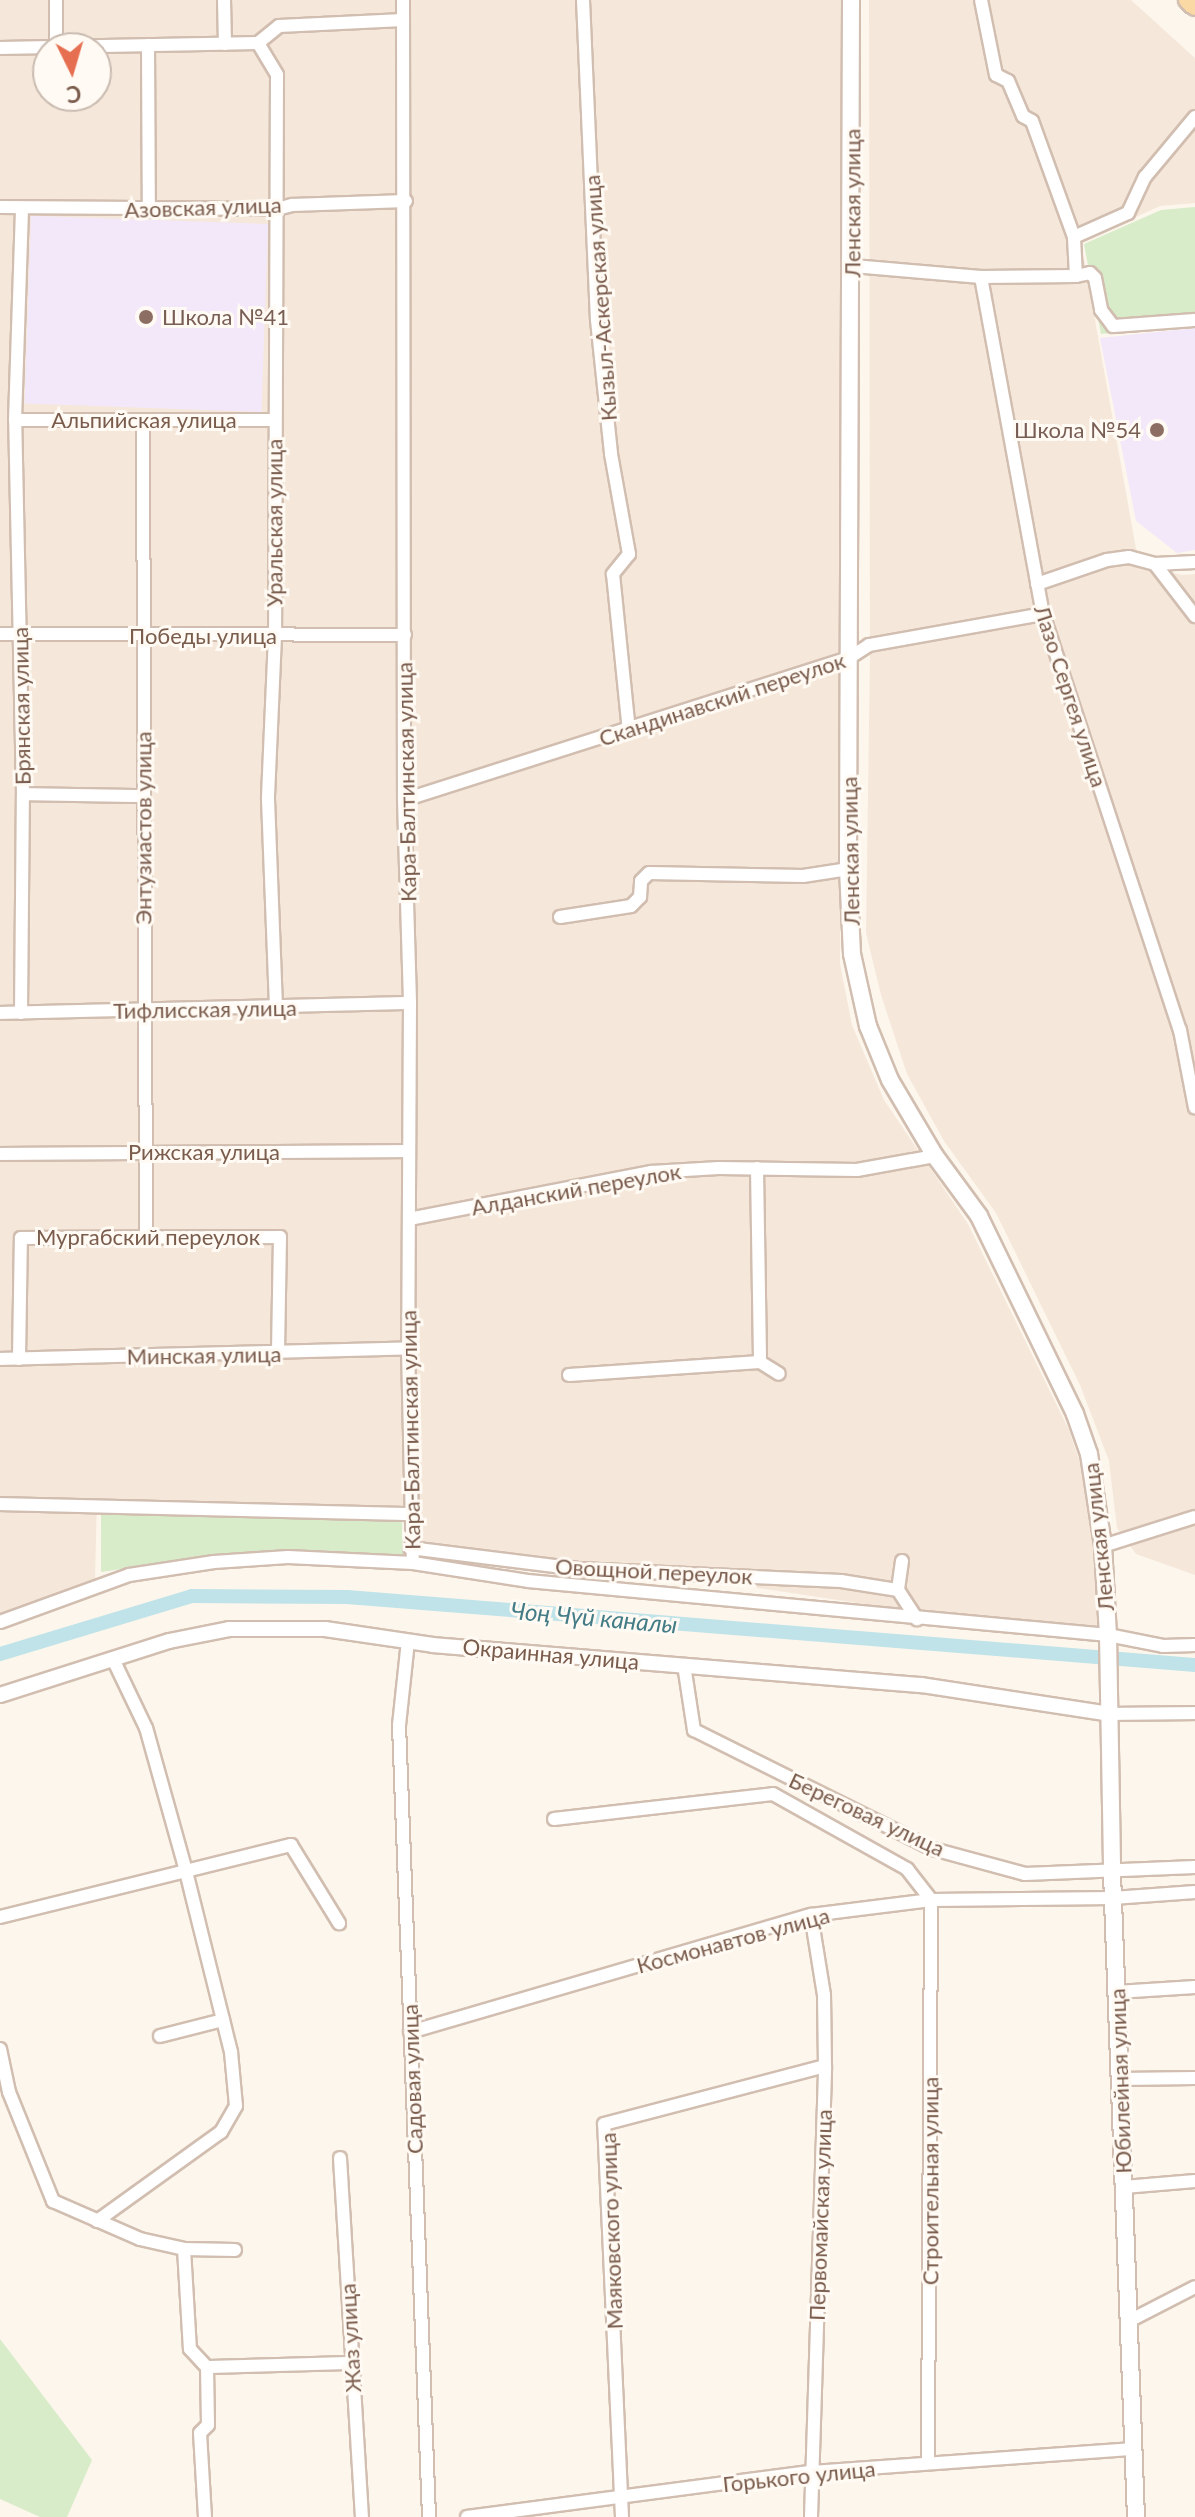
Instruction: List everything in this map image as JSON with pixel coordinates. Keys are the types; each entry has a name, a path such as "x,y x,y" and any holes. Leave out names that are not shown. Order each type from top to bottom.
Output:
{"main road":[{"name":"Ленская улица","path":"851,0 853,266 848,869 852,954 868,1026 890,1080 935,1156 979,1216 1075,1414 1089,1454 1103,1546 1108,1639"},
{"path":"1188,0 1195,6"},
{"name":"Юбилейная улица","path":"1108,1639 1112,1873 1131,2449 1136,2517"}],"street":[{"path":"56,0 56,32"},
{"path":"224,0 225,44"},
{"name":"Кара-Балтинская улица","path":"403,0 406,201 404,800 410,1003 408,1348 409,1514 413,1563"},
{"name":"Кызыл-Аскерская улица","path":"583,0 597,320 611,454 629,554 613,574 629,731"},
{"path":"981,0 996,75 1008,81 1023,116 1032,121 1074,237 1076,276"},
{"path":"112,46 258,43 279,26 403,20"},
{"name":"Уральская улица","path":"258,43 277,75 273,420 275,636 268,799 276,1007"},
{"path":"148,45 149,211"},
{"path":"0,48 32,47"},
{"path":"1074,237 1128,213 1145,177 1195,117"},
{"name":"Азовская улица","path":"0,207 149,211 277,209 292,205 406,201"},
{"name":"Брянская улица","path":"21,1013 23,794 15,420 22,208"},
{"path":"853,266 981,277 1076,276 1090,273 1095,278 1101,310 1113,326 1195,320"},
{"name":"Лазо Сергея улица","path":"981,277 1043,614 1180,1030 1195,1108"},
{"name":"Альпийская улица","path":"15,420 273,420"},
{"name":"Энтузиастов улица","path":"143,420 146,1236"},
{"path":"1037,584 1107,560 1129,557 1155,564 1195,562"},
{"path":"1155,564 1195,616"},
{"name":"Скандинавский переулок","path":"404,800 629,731 849,658 869,645 1043,614"},
{"name":"Победы улица","path":"0,634 405,635"},
{"path":"23,794 143,796"},
{"path":"560,917 631,906 640,897 641,881 649,873 803,876 848,869"},
{"name":"Тифлисская улица","path":"0,1013 410,1003"},
{"name":"Рижская улица","path":"0,1154 409,1151"},
{"name":"Алданский переулок","path":"409,1219 651,1172 757,1168 857,1170 900,1165 935,1156"},
{"path":"757,1168 760,1362"},
{"name":"Мургабский переулок","path":"19,1359 21,1238 280,1237 278,1353"},
{"name":"Минская улица","path":"0,1359 408,1348"},
{"path":"569,1375 760,1362 779,1374"},
{"path":"0,1504 409,1514"},
{"path":"1103,1546 1195,1517"},
{"name":"Овощной переулок","path":"410,1548 579,1569 841,1581 898,1590"},
{"path":"0,1622 129,1575 214,1562 288,1557 413,1563 528,1581 1163,1646 1195,1645"},
{"path":"902,1561 898,1590 917,1619"},
{"name":"Окраинная улица","path":"0,1695 169,1641 229,1629 325,1629 408,1641 921,1685 1111,1711"},
{"name":"Садовая улица","path":"408,1641 399,1725 429,2517"},
{"path":"97,2221 221,2132 236,2106 223,2020 186,1871 146,1728 113,1659"},
{"name":"Береговая улица","path":"684,1665 694,1730 933,1849 1025,1874 1112,1873"},
{"path":"1111,1711 1195,1713"},
{"name":"Береговая улица","path":"554,1819 773,1794 907,1869 931,1900"},
{"path":"0,1917 291,1845 339,1923"},
{"path":"1112,1873 1195,1867"},
{"name":"Космонавтов улица","path":"410,2032 811,1915 931,1900 1113,1898 1195,1892"},
{"name":"Строительная улица","path":"928,2462 931,1900"},
{"name":"Первомайская улица","path":"811,1915 824,1995 825,2066 811,2517"},
{"path":"1117,1992 1195,1987"},
{"path":"160,2036 223,2020"},
{"path":"0,2049 9,2092 53,2201 140,2239 184,2249 235,2250"},
{"name":"Маяковского улица","path":"622,2517 604,2124 825,2066"},
{"path":"1121,2079 1195,2078"},
{"name":"Жаз улица","path":"340,2158 350,2363 362,2517"},
{"path":"1124,2187 1195,2181"},
{"path":"184,2249 190,2349 207,2367 208,2425 200,2433 205,2517"},
{"path":"1127,2322 1195,2287"},
{"path":"207,2367 350,2363"},
{"name":"Горького улица","path":"467,2517 811,2472 1131,2449"}],"shaded area":[{"path":"0,0 844,0 840,964 852,1025 884,1100 968,1224 1069,1430 1084,1475 1095,1545 1099,1626 897,1609 579,1561 415,1541 414,1509 97,1500 95,1580 0,1614"},
{"path":"869,0 1131,0 1195,58 1195,203 1160,206 1081,242 1139,565 1182,575 1195,574 1195,1575 1136,1554 1117,1528 1109,1461 1080,1385 996,1213 944,1141 907,1074 881,995 866,933 870,655"},
{"name":"Школа №41","path":"31,216 268,224 261,412 25,404"},
{"name":"Школа №54","path":"1195,328 1195,550 1177,553 1136,521 1100,338"}],"green space":[{"path":"1195,207 1195,324 1101,334 1084,244 1161,210"},
{"path":"101,1511 402,1520 403,1556 287,1550 210,1556 101,1572"},
{"path":"0,2339 92,2460 67,2517 40,2517 0,2499"}],"waterway":[{"name":"Чоң Чүй каналы","path":"0,1654 192,1596 347,1597 1195,1665"}],"place":[{"name":"Школа №41","path":"146,317"},
{"name":"Школа №54","path":"1157,430"}]}
